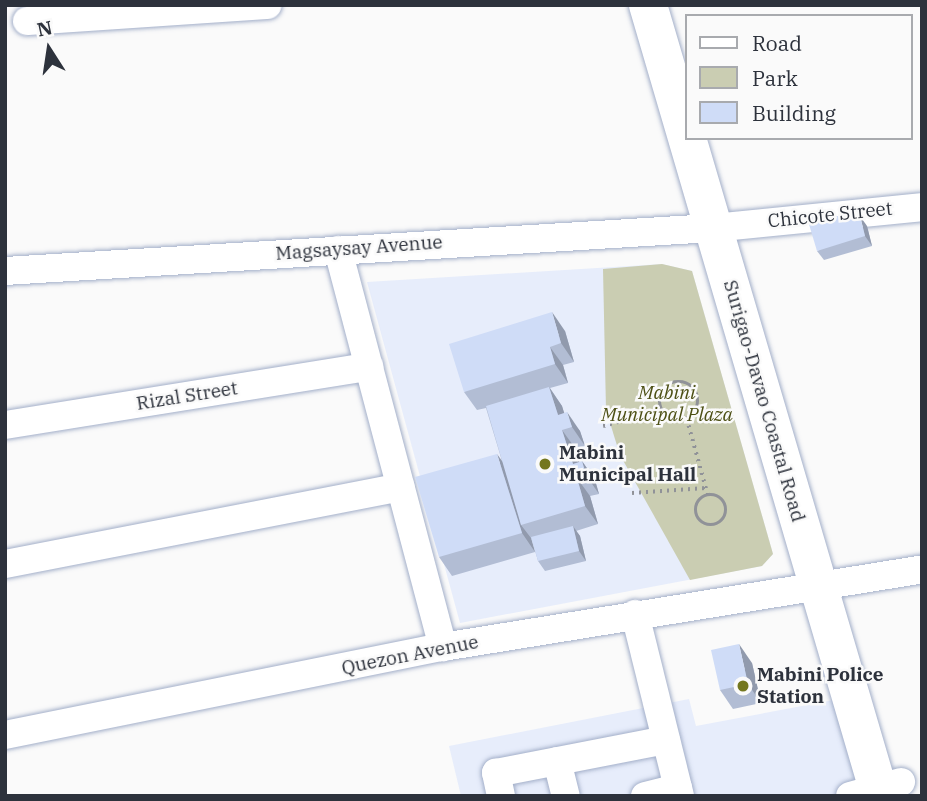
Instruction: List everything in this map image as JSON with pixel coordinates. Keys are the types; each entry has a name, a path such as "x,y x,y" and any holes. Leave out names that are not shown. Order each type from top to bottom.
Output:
{"highway":[{"name":"Surigao-Davao Coastal Road","path":"648,5 685,110"},
{"path":"674,5 685,44"},
{"name":"Surigao-Davao Coastal Road","path":"696,140 726,226 830,583 883,791"},
{"name":"Surigao-Davao Coastal Road","path":"713,140 726,226"}],"street":[{"path":"27,21 267,5"},
{"name":"Chicote Street","path":"726,226 922,207"},
{"name":"Magsaysay Avenue","path":"5,271 726,226"},
{"path":"338,250 443,648"},
{"name":"Rizal Street","path":"5,425 369,367"},
{"path":"5,564 401,486"},
{"name":"Quezon Avenue","path":"5,735 443,648 635,614 922,569"},
{"path":"635,614 679,792 645,796"},
{"path":"501,796 496,774 666,740"},
{"path":"557,761 566,796"}],"path":[{"path":"671,384 690,385 699,402 687,419 673,419 662,410 660,400 671,384"},
{"path":"603,426 662,410"},
{"path":"687,419 708,495"},
{"path":"632,493 706,488"},
{"path":"708,495 724,500 727,509 719,524 710,526 696,516 696,507 708,495"}],"shaded area":[{"path":"662,264 692,271 773,554 762,566 460,623 367,282"},
{"path":"689,699 696,726 839,699 868,796 461,796 449,746"}],"green space":[{"name":"Mabini Municipal Plaza","path":"662,264 692,271 773,554 762,566 690,580 620,455 606,410 603,269"}],"building":[{"path":"812,216 860,216 865,236 817,251 808,221"},
{"path":"552,312 561,343 550,347 555,364 464,392 449,344"},
{"name":"Mabini Municipal Hall","path":"549,387 558,415 567,412 572,427 562,430 573,464 582,461 586,475 577,478 585,506 521,525 486,406"},
{"path":"497,454 522,533 439,557 415,477"},
{"path":"573,526 579,551 538,561 531,537"},
{"path":"739,644 748,684 720,690 711,650"}],"place":[{"name":"Mabini Municipal Hall","path":"545,464"},
{"name":"Mabini Police Station","path":"743,686"}]}
